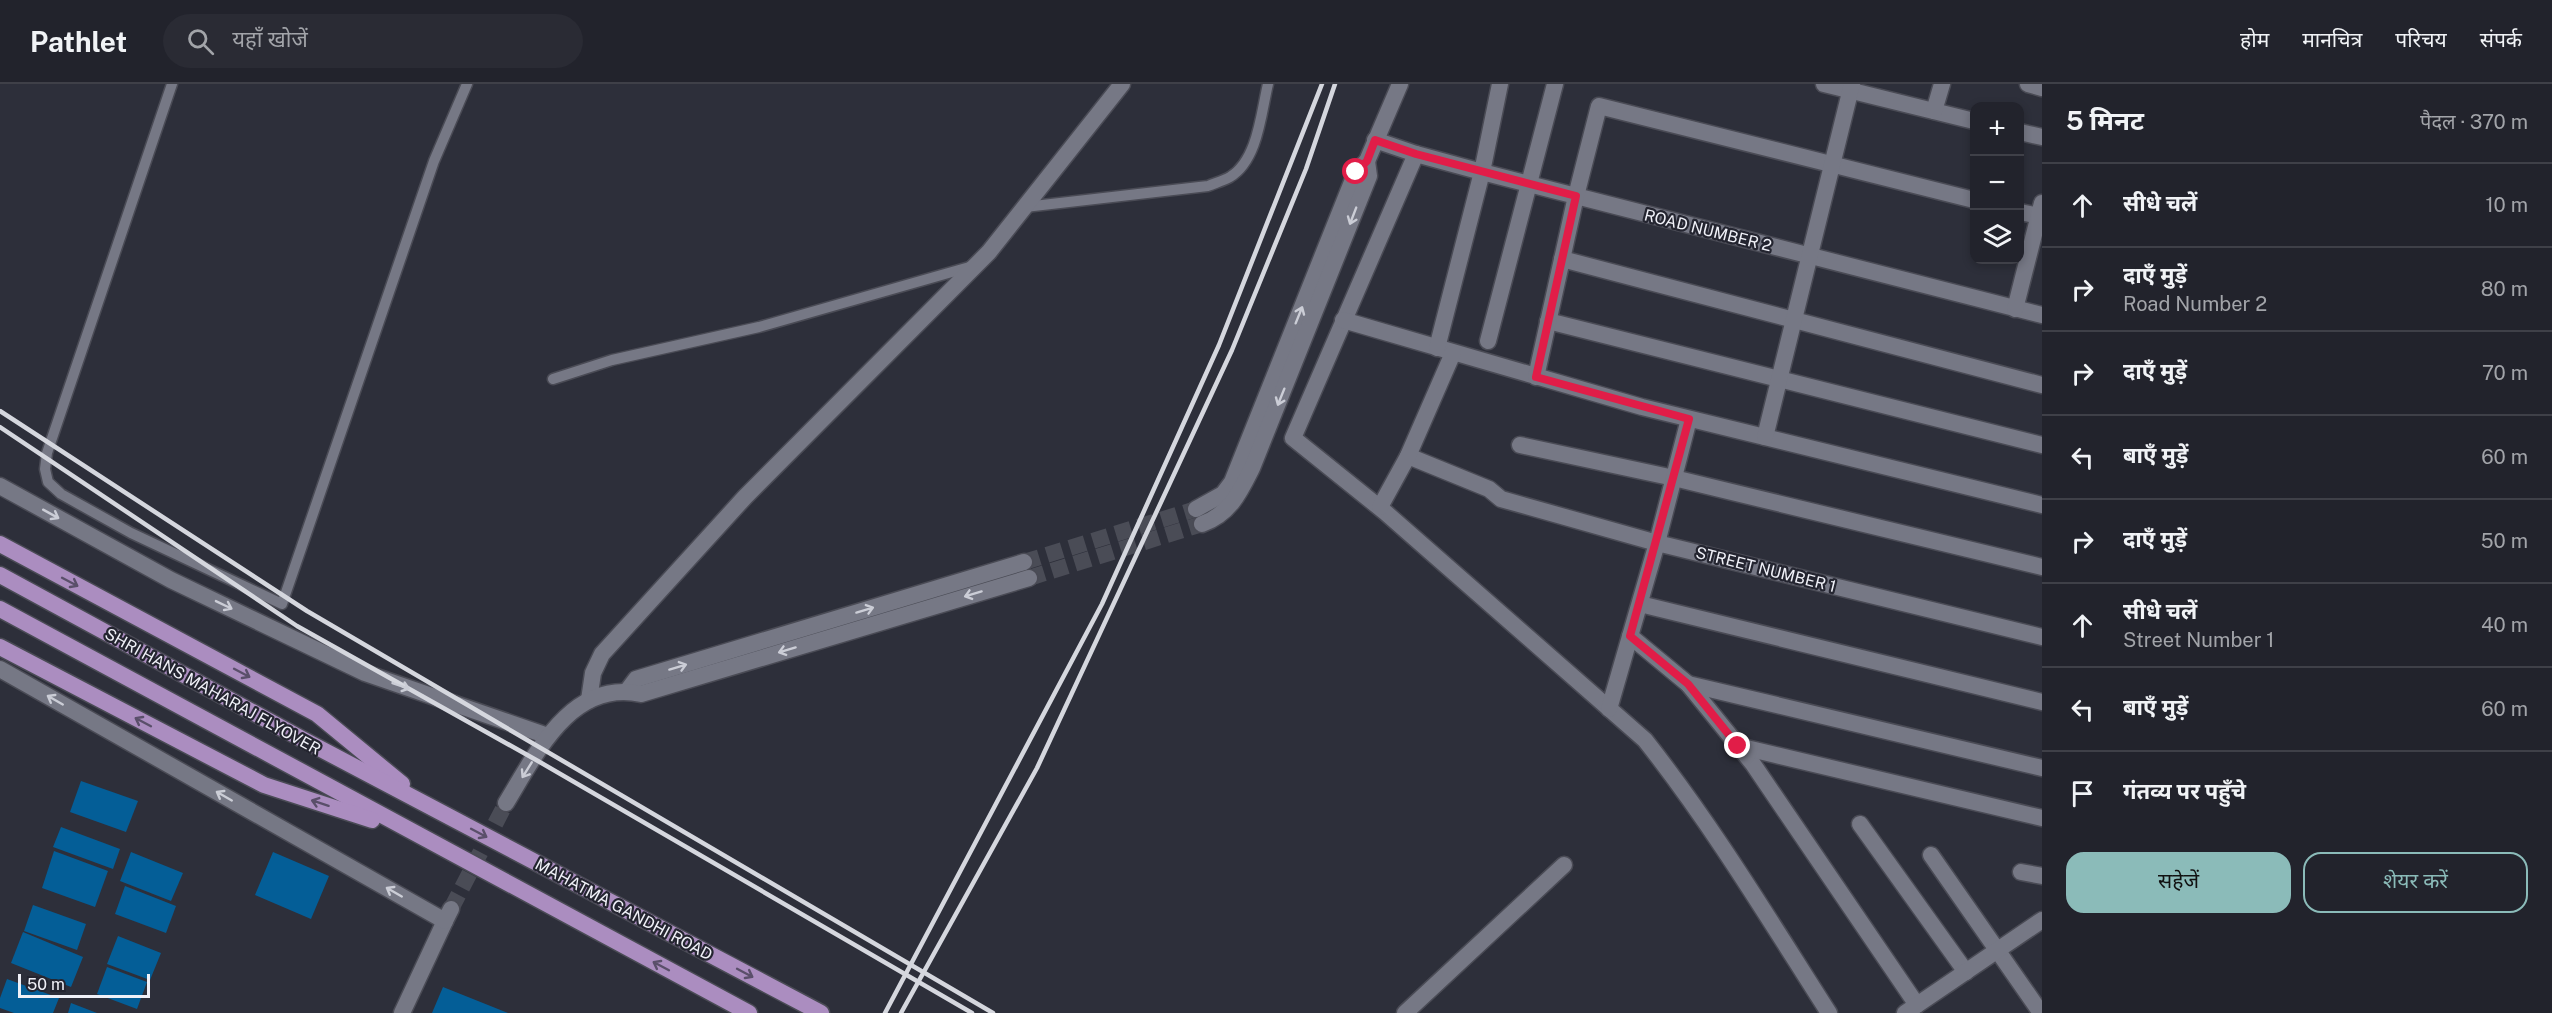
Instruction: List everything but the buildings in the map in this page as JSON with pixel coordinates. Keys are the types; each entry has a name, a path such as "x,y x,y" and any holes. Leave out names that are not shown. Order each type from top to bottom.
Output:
{"main road":[{"path":"0,544 317,714 428,805"},
{"name":"SHRI HANS MAHARAJ FLYOVER","path":"0,574 428,805"},
{"name":"SHRI HANS MAHARAJ FLYOVER","path":"0,609 416,834"},
{"path":"0,647 264,785 416,834"},
{"name":"MAHATMA GANDHI ROAD","path":"428,805 821,1013"},
{"name":"MAHATMA GANDHI ROAD","path":"416,834 749,1013"}],"street":[{"path":"589,700 593,673 602,654 745,497 976,265 1122,84"},
{"path":"1199,516 1223,494 1232,482 1356,172 1367,161 1400,84"},
{"path":"1437,348 1482,172 1500,84"},
{"path":"1488,341 1555,84"},
{"path":"1824,84 1893,92 1934,111 1970,120"},
{"path":"1934,111 1942,84"},
{"path":"2028,84 2042,88"},
{"path":"1765,437 1852,87"},
{"path":"1536,377 1576,196 1599,106 1970,199"},
{"path":"2024,133 2042,137"},
{"name":"ROAD NUMBER 2","path":"1375,140 1482,172 2042,315"},
{"path":"1416,154 1293,438 1380,507 1644,740 1677,780 1829,1013"},
{"path":"2016,309 2040,210 2024,212"},
{"path":"1562,259 2042,385"},
{"path":"1343,320 1689,419 2042,505"},
{"path":"1548,321 2042,445"},
{"path":"1380,507 1408,456 1453,353"},
{"path":"1609,709 1658,543 1689,419"},
{"path":"1520,445 1674,478 2042,567"},
{"name":"STREET NUMBER 1","path":"1408,456 1490,489 1501,499 1658,543 2042,637"},
{"path":"0,486 171,580 365,673 548,736"},
{"path":"506,803 548,736 574,708 589,700 627,691 636,679 1027,570"},
{"path":"1640,604 2042,702"},
{"path":"1630,636 1688,684 1738,746 1911,1009 2042,920"},
{"path":"0,669 448,915 402,1013"},
{"path":"1688,684 2042,768"},
{"path":"1738,746 2042,818"},
{"path":"1860,824 1966,972"},
{"path":"1931,855 1996,952 2041,1013"},
{"path":"1405,1013 1563,865"},
{"path":"2021,872 2042,876"}],"lane":[{"path":"172,84 47,453 45,469 48,482 61,494 131,533 282,604 434,161 467,84"},
{"path":"1025,207 1208,186 1230,177 1243,165 1252,147 1268,84"},
{"path":"553,379 612,360 759,327 976,265"}],"tunnel":[{"path":"1024,562 1196,509"},
{"path":"1029,578 1202,524"},
{"path":"451,909 506,803"}],"railway":[{"path":"885,1013 1102,604 1219,345 1322,84"},
{"path":"901,1013 1037,768 1232,350 1306,169 1335,84"},
{"path":"0,411 307,611 993,1013"},
{"path":"0,427 297,626 538,761 972,1013"}],"route":[{"path":"1356,172 1367,161 1375,140 1416,154 1576,196 1536,377 1689,419 1658,543 1630,636 1688,684 1738,746"}]}
